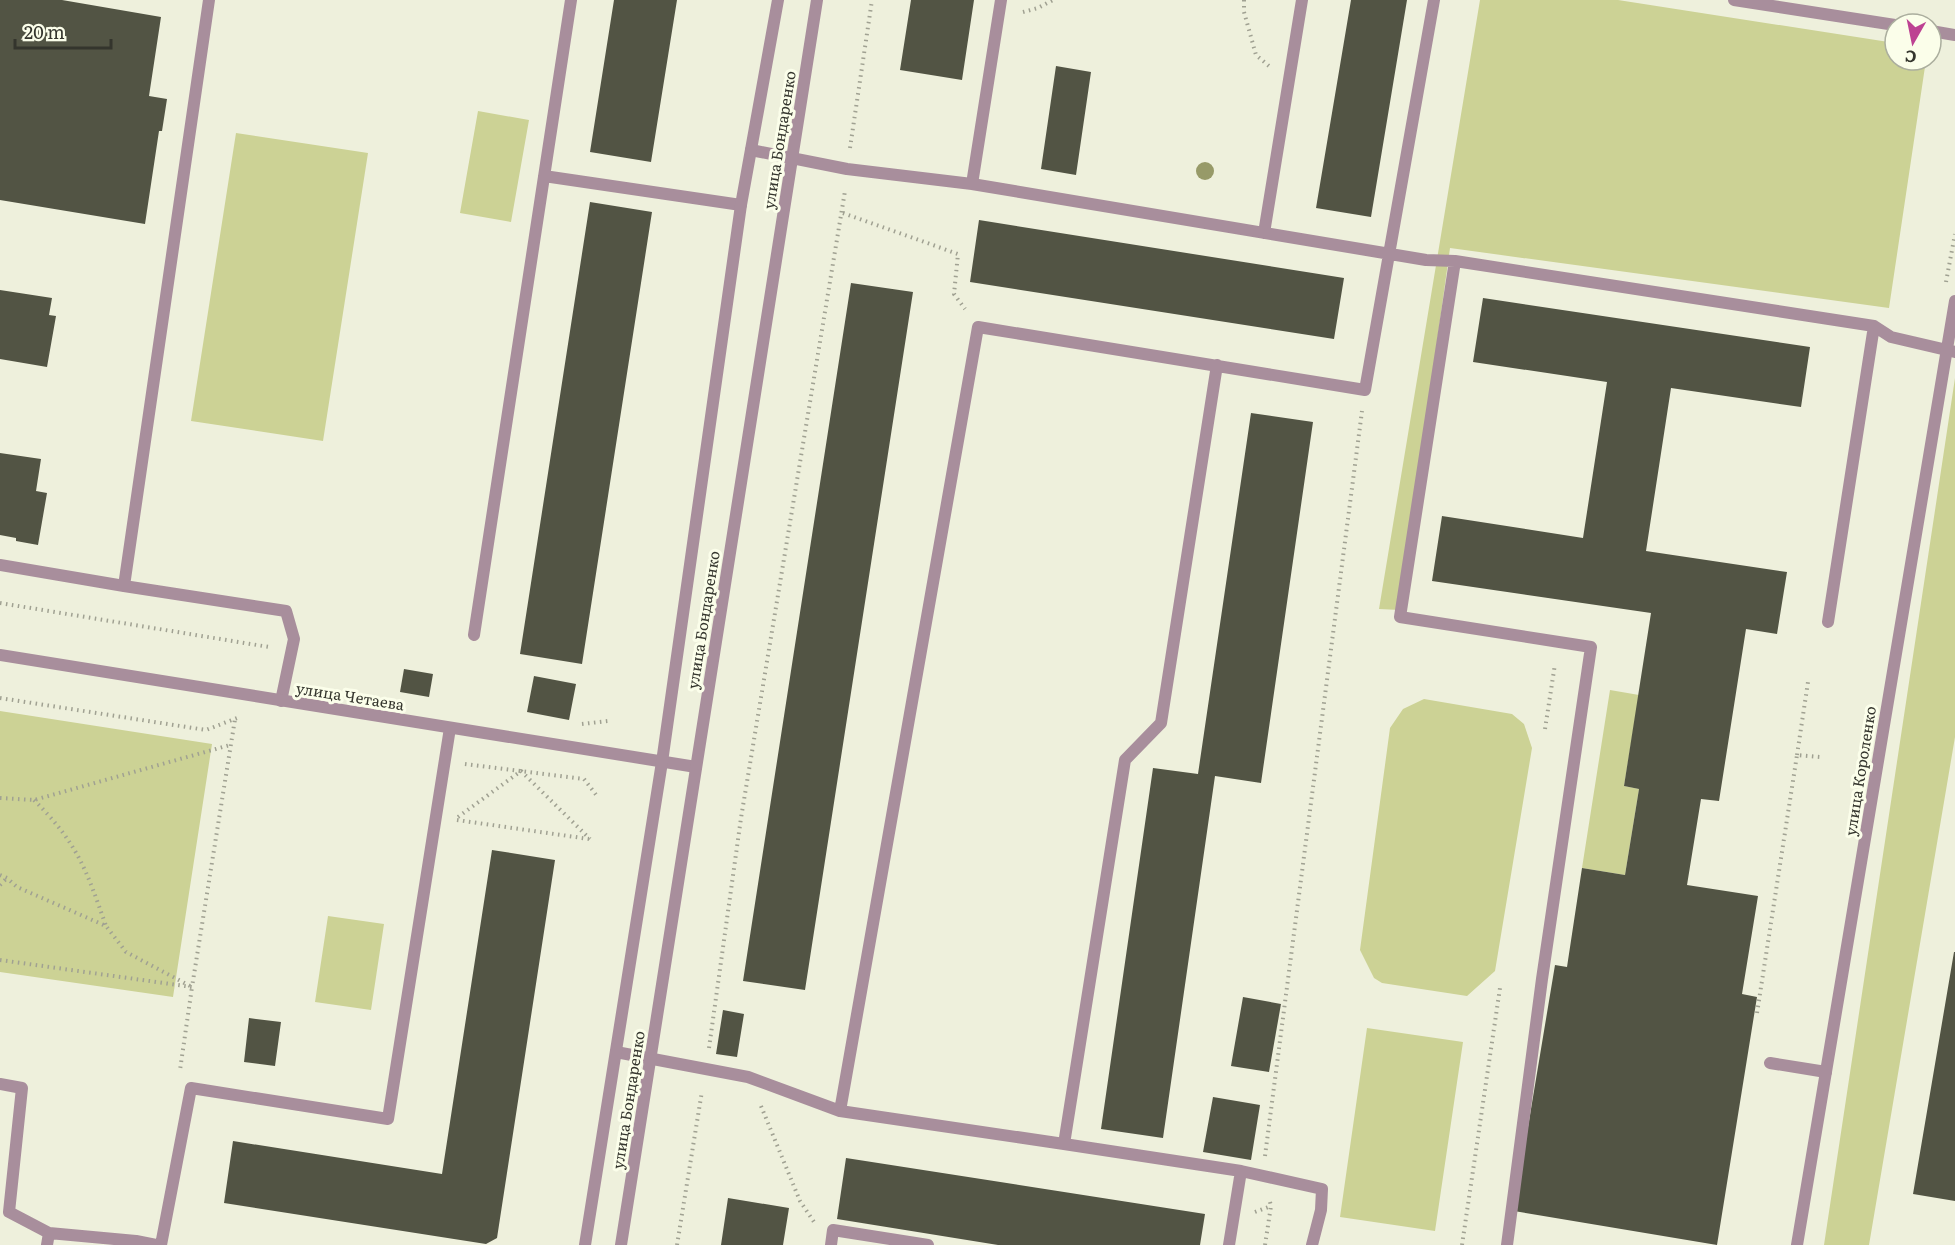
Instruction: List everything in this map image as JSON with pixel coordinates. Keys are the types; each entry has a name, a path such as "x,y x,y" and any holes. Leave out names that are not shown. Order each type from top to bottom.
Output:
{"street":[{"path":"124,586 209,0"},
{"path":"474,635 571,0"},
{"name":"улица Бондаренко","path":"585,1245 662,762 741,206 778,0"},
{"name":"улица Бондаренко","path":"621,1245 817,0"},
{"path":"972,184 1001,0"},
{"path":"1264,233 1302,0"},
{"path":"840,1111 978,327 1365,390 1387,254 1434,0"},
{"path":"1734,0 1883,24"},
{"path":"751,150 792,156 847,169 972,184 1387,254 1426,260 1455,261 1874,326 1891,337 1951,351"},
{"path":"544,176 741,206"},
{"path":"1455,261 1400,617 1591,647 1542,979 1507,1245"},
{"name":"улица Короленко","path":"1797,1245 1951,351 1955,301"},
{"path":"1828,622 1874,326"},
{"path":"1064,1144 1125,760 1161,723 1217,365"},
{"path":"0,565 286,611 294,639 282,700"},
{"name":"улица Четаева","path":"0,655 696,767"},
{"path":"161,1245 191,1088 388,1119 450,728"},
{"path":"616,1052 706,1067 748,1077 840,1111 1241,1171 1322,1189 1321,1210 1312,1245"},
{"path":"1770,1063 1826,1072"},
{"path":"0,1084 22,1088 9,1212 48,1239 136,1240 156,1245"},
{"path":"1229,1245 1241,1171"},
{"path":"831,1245 833,1230 928,1245"}],"path":[{"path":"677,1245 706,1067 741,818 843,213 847,169 872,0"},
{"path":"998,17 1038,8 1053,0"},
{"path":"1244,0 1256,55 1289,82"},
{"path":"843,213 958,254 954,294 978,327"},
{"path":"1265,1245 1271,1206 1263,1175 1365,390"},
{"path":"1545,729 1558,643"},
{"path":"1757,1013 1808,682"},
{"path":"0,698 206,730 235,718 247,720"},
{"path":"191,1088 180,1069 235,718"},
{"path":"0,798 34,800 230,745"},
{"path":"447,750 461,763 584,779 597,796"},
{"path":"1797,755 1820,757"},
{"path":"521,771 582,832 590,839 455,820 521,771"},
{"path":"34,800 62,828 84,864 106,926 126,952 192,987"},
{"path":"0,875 8,878 17,887 106,926"},
{"path":"0,885 8,878"},
{"path":"0,960 192,987"},
{"path":"1462,1245 1500,988"},
{"path":"748,1077 788,1165 800,1201 817,1227"}],"green space":[{"path":"1480,0 1618,0 1883,41 1883,72 1924,72 1889,308 1450,248 1400,610 1379,609"},
{"path":"478,111 529,120 511,222 460,213"},
{"path":"236,133 368,153 323,441 191,421"},
{"path":"1955,378 1955,737 1869,1245 1824,1245"},
{"path":"1610,690 1639,695 1624,786 1639,789 1625,875 1582,868"},
{"path":"1424,699 1512,714 1524,724 1532,748 1495,971 1467,996 1382,983 1374,978 1360,950 1390,728 1403,709"},
{"path":"0,711 212,744 173,997 0,972"},
{"path":"328,916 384,924 371,1010 315,1002"},
{"path":"1367,1028 1463,1042 1435,1231 1340,1217"}],"building":[{"path":"0,0 62,0 161,17 149,96 167,99 162,131 159,131 145,224 0,200"},
{"path":"614,0 677,0 651,162 590,152"},
{"path":"911,0 974,0 962,80 900,70"},
{"path":"1351,0 1407,0 1371,217 1316,208"},
{"path":"1056,66 1091,72 1076,175 1041,169"},
{"path":"590,202 652,212 582,664 520,654"},
{"path":"979,220 1344,278 1334,339 970,282"},
{"path":"851,283 913,292 805,990 743,981"},
{"path":"0,290 52,298 49,315 56,316 47,367 0,359"},
{"path":"1483,298 1810,347 1801,407 1671,388 1646,551 1787,572 1777,634 1746,629 1719,801 1701,799 1687,885 1758,896 1742,994 1757,997 1717,1245 1514,1211 1555,965 1567,967 1582,868 1625,875 1639,789 1624,786 1651,613 1432,581 1442,516 1583,538 1607,382 1473,362"},
{"path":"1251,413 1313,422 1261,783 1215,776 1163,1138 1101,1129 1153,768 1198,774"},
{"path":"0,453 41,459 36,491 47,493 38,545 0,535"},
{"path":"404,669 433,674 429,697 400,692"},
{"path":"534,676 576,684 569,720 527,712"},
{"path":"492,850 555,860 497,1238 486,1244 224,1203 233,1141 442,1174"},
{"path":"1955,952 1955,1201 1913,1194"},
{"path":"1243,997 1281,1004 1269,1072 1231,1066"},
{"path":"723,1010 744,1014 737,1057 716,1054"},
{"path":"249,1018 281,1022 275,1066 244,1062"},
{"path":"1213,1097 1260,1105 1251,1160 1203,1152"},
{"path":"846,1158 1205,1214 1200,1245 998,1245 837,1219"},
{"path":"728,1198 789,1208 783,1245 721,1245"}]}
